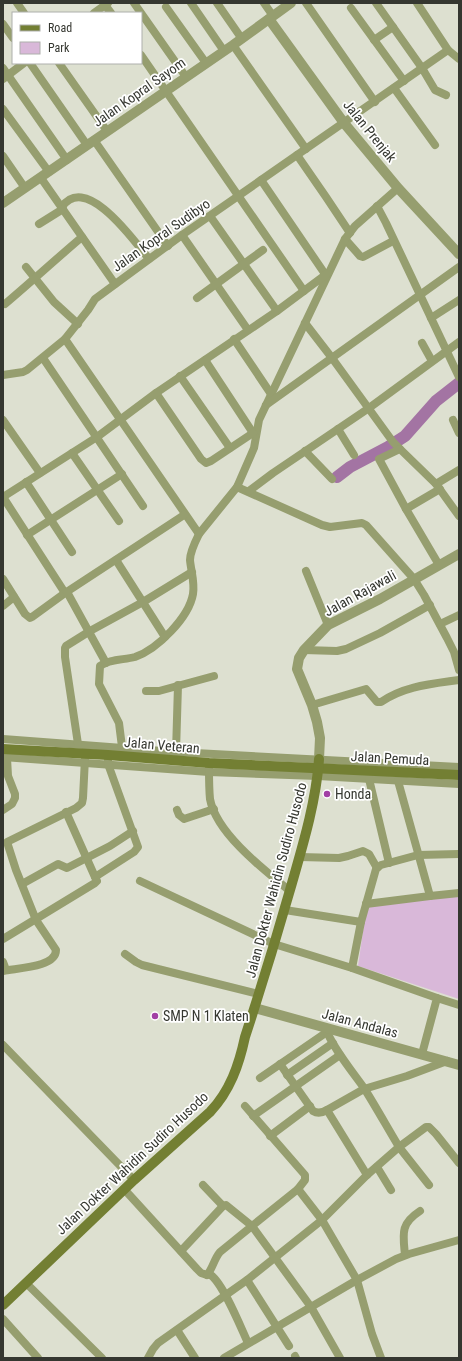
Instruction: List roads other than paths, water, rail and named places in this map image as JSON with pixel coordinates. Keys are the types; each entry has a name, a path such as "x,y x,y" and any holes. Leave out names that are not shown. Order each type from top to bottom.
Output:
{"main road":[{"name":"Jalan Veteran","path":"4,755 108,760 147,754 157,765 209,768 319,768"},
{"name":"Jalan Pemuda","path":"319,768 459,775"},
{"name":"Jalan Dokter Wahidin Sudiro Husodo","path":"3,1305 124,1189 219,1103 227,1090 236,1070 300,858 319,768"}],"street":[{"path":"17,3 23,12"},
{"path":"134,3 140,12"},
{"path":"191,3 224,51"},
{"path":"217,3 242,39"},
{"path":"264,3 271,17"},
{"name":"Jalan Kopral Sayom","path":"3,203 242,39 291,3"},
{"path":"306,3 375,102"},
{"path":"376,3 422,68 435,90 446,95"},
{"path":"417,3 448,50 459,59"},
{"path":"95,12 106,4"},
{"path":"166,7 206,63"},
{"path":"351,8 404,81"},
{"path":"142,14 186,77"},
{"name":"Jalan Prenjak","path":"271,17 344,123 398,188 459,254"},
{"path":"3,24 12,37"},
{"path":"374,40 393,27"},
{"path":"233,45 306,149"},
{"name":"Jalan Kopral Sudibyo","path":"6,374 27,370 65,339 78,324 95,299 182,235 448,50"},
{"path":"142,56 304,291"},
{"path":"6,77 23,64"},
{"path":"31,64 168,246"},
{"path":"61,64 107,131"},
{"path":"3,68 6,77 67,160"},
{"path":"394,88 435,145"},
{"path":"3,109 45,175 62,208 115,284"},
{"path":"297,155 326,197 360,256 363,257 394,241"},
{"path":"3,156 25,188"},
{"path":"261,180 327,273"},
{"path":"122,747 119,723 99,684 100,666 106,663 138,656 165,637 189,608 194,588 190,559 199,534 237,487 254,448 254,435 259,420 327,273 355,226 398,188"},
{"path":"39,224 62,208 71,198 82,198 97,203 109,213 122,226 149,260"},
{"path":"377,206 459,377"},
{"path":"210,216 277,311"},
{"path":"182,235 248,330"},
{"path":"4,304 82,237"},
{"path":"197,298 263,250"},
{"path":"26,267 54,302 78,324"},
{"path":"266,405 459,267"},
{"path":"106,663 90,631 3,497 97,436 180,376 277,311 327,273"},
{"path":"431,318 459,300"},
{"path":"305,323 397,446 438,487 459,516"},
{"path":"65,339 184,515 199,534"},
{"path":"234,339 271,394"},
{"path":"249,491 305,451 338,430 459,342"},
{"path":"422,343 432,361"},
{"path":"43,358 143,506"},
{"path":"205,360 254,435"},
{"path":"3,367 6,374"},
{"path":"180,376 230,448"},
{"path":"156,393 203,461 206,463 254,435"},
{"path":"3,420 6,429 40,473"},
{"path":"454,420 459,433"},
{"path":"338,430 354,455"},
{"path":"397,446 379,458 406,509 439,565"},
{"path":"305,451 332,479"},
{"path":"72,452 119,521"},
{"path":"406,509 438,487 459,470"},
{"path":"27,535 122,474"},
{"path":"26,482 72,552"},
{"path":"237,487 249,491 322,526 330,527 362,522 366,525 414,579 430,605 454,652 459,670"},
{"path":"3,579 25,614 30,618 184,515"},
{"name":"Jalan Rajawali","path":"319,768 320,738 312,705 297,669 299,658 304,650 328,625 380,599 459,554"},
{"path":"116,560 165,637"},
{"path":"306,571 328,625"},
{"path":"78,744 65,648 66,646 192,572"},
{"path":"3,606 14,597"},
{"path":"304,650 337,651 346,649 380,633 430,605"},
{"path":"440,624 458,616"},
{"path":"146,691 159,691 214,676"},
{"path":"312,705 366,689 376,702 381,702 404,690 419,686 459,680"},
{"path":"176,752 178,685"},
{"path":"3,739 122,747 135,749 147,754 176,752 319,768 369,779 459,784"},
{"path":"3,810 12,804 15,798 15,794 8,776 4,755"},
{"path":"4,967 35,966 52,960 55,956 56,950 36,920 5,844 76,808 82,803 85,758"},
{"path":"95,877 137,850 138,847 108,760 157,765"},
{"path":"319,768 459,767"},
{"path":"209,768 210,799 226,832 258,866 290,891"},
{"path":"369,779 389,863"},
{"path":"398,781 430,896"},
{"path":"177,810 179,815 184,819 214,809"},
{"path":"3,939 97,881 66,812"},
{"path":"22,884 58,864 67,868 110,846 133,831"},
{"path":"300,858 339,858 363,851 368,854 377,868"},
{"path":"352,968 374,872 377,868 418,855 459,854"},
{"path":"140,881 274,944 352,968 459,1006"},
{"path":"366,904 459,893"},
{"path":"285,910 362,922"},
{"path":"125,954 142,965 259,994"},
{"path":"422,1054 437,998"},
{"name":"Jalan Andalas","path":"255,1008 326,1030 422,1054 459,1065"},
{"path":"260,1078 326,1030 340,1055 364,1089 399,1146 429,1185"},
{"path":"287,1075 333,1043"},
{"path":"3,1045 134,1180"},
{"path":"253,1116 340,1055"},
{"path":"280,1064 295,1087 316,1113 323,1113 364,1089 407,1076 447,1061"},
{"path":"207,1275 212,1270 217,1255 220,1252 298,1189 305,1180 305,1175 245,1106"},
{"path":"270,1136 310,1106"},
{"path":"327,1110 367,1175"},
{"path":"148,1358 156,1346 226,1296 322,1220 367,1175 399,1146 426,1127 429,1127 436,1134 459,1163"},
{"path":"377,1167 391,1190"},
{"path":"203,1184 223,1206 226,1205 252,1226 311,1306 340,1358"},
{"path":"124,1189 201,1273 212,1276 226,1296 248,1343"},
{"path":"298,1189 322,1220 357,1280 372,1334 381,1358"},
{"path":"181,1251 223,1206"},
{"path":"410,1254 403,1233 410,1219 420,1211"},
{"path":"224,1358 357,1280 410,1254 459,1240"},
{"path":"247,1280 289,1346"},
{"path":"26,1283 102,1358"},
{"path":"3,1319 38,1358"},
{"path":"177,1330 195,1358"}],"waterway":[{"path":"337,477 350,467 388,447 405,436 436,401 459,383"}],"place":[{"name":"Honda","path":"327,794"},
{"name":"SMP N 1 Klaten","path":"155,1016"}]}
